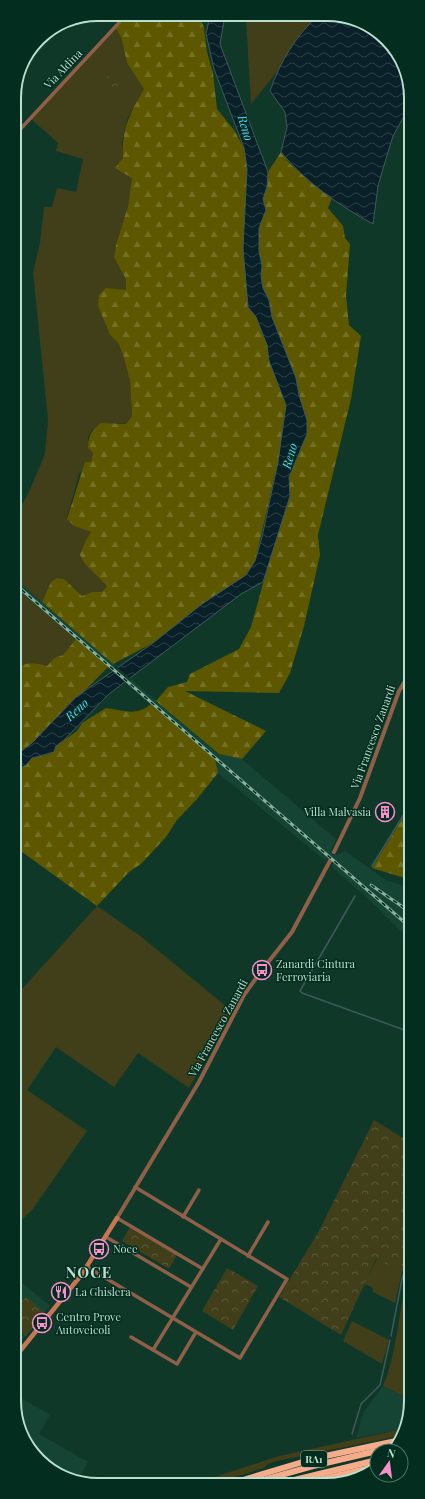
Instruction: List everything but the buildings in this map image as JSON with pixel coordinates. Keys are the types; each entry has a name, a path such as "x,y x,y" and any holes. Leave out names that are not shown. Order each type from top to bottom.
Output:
{"highway":[{"name":"RA1","path":"250,1478 316,1458 392,1442"},
{"path":"271,1478 312,1466 369,1453"},
{"path":"303,1478 369,1462"},
{"name":"RA1","path":"327,1478 362,1470"}],"main road":[{"name":"Via Francesco Zanardi","path":"21,1350 87,1267 117,1218"}],"street":[{"name":"Via Aldina","path":"21,128 120,21"},
{"name":"Via Francesco Zanardi","path":"334,852 360,798 398,691 404,682"},
{"name":"Via Francesco Zanardi","path":"117,1218 199,1082 244,995 292,932 309,903 331,859"},
{"path":"87,1267 240,1358 287,1279 135,1187"},
{"path":"183,1217 199,1190"},
{"path":"117,1218 203,1269"},
{"path":"248,1256 268,1222"},
{"path":"106,1237 191,1287"},
{"path":"153,1350 221,1239"},
{"path":"131,1337 177,1364 196,1332"}],"shaded area":[{"path":"21,584 218,754 242,759 336,839 331,850 337,855 345,851 386,880 404,887 404,934 377,907 332,867 334,861 328,856 326,861 218,773 215,759 21,592"},
{"path":"21,1282 50,1306 21,1342"},
{"path":"383,1386 404,1396 403,1416 399,1430 356,1438 363,1413"},
{"path":"21,1398 50,1415 39,1434 88,1462 80,1476 59,1468 43,1456 31,1440 27,1431 22,1416"}],"green space":[{"path":"120,21 201,21 204,28 207,52 213,73 217,109 234,130 244,148 247,169 243,248 248,307 256,317 267,345 269,361 286,405 278,462 255,561 246,575 202,604 153,643 113,664 42,602 51,582 57,578 64,579 82,596 92,592 102,592 107,586 85,564 80,555 91,532 74,526 67,519 85,462 91,462 93,453 88,448 91,434 101,423 126,424 132,416 130,381 124,358 119,344 110,335 98,306 99,295 106,288 126,290 126,279 114,257 116,245 128,206 132,178 115,168 123,158 123,138 125,130 131,114 144,89 127,63 121,37 115,27"},
{"path":"246,21 318,21 251,104"},
{"path":"115,27 121,37 127,63 144,89 128,117 122,141 123,158 132,178 128,206 114,256 126,279 126,290 98,306 110,335 119,344 124,358 130,381 132,416 126,424 118,423 92,430 88,437 88,448 93,453 91,462 79,474 67,518 74,526 92,532 85,543 85,564 107,586 102,592 92,592 82,596 64,579 51,582 42,602 21,584 21,507 45,454 48,420 33,272 40,243 44,207 52,207 57,188 76,192 83,159 56,151 58,143 30,118"},
{"path":"113,68 115,70 113,78 118,86 116,89 101,87"},
{"path":"281,152 290,164 332,198 328,208 343,226 345,238 350,244 346,296 349,325 361,336 351,399 318,535 320,555 304,626 290,673 279,693 185,691 266,731 242,759 219,754 156,701 168,687 187,682 190,674 239,649 251,627 269,562 290,496 289,477 307,434 296,378 272,317 269,300 263,288 261,276 262,266 259,251 259,228 266,210 263,199 267,187 268,172"},
{"path":"21,592 76,639 63,655 54,658 47,666 30,663 21,666"},
{"path":"76,639 108,667 32,744 21,752 21,666 30,663 47,666 54,658 63,655"},
{"path":"151,704 215,759 218,773 197,799 177,820 166,837 141,864 129,872 97,906 21,851 21,768 26,765 32,758 50,754 56,746 77,731 82,723 106,708 135,712"},
{"path":"404,816 404,878 372,868"},
{"path":"97,906 139,935 232,1011 189,1088 138,1053 114,1087 56,1047 27,1090 87,1131 32,1210 21,1220 21,988"},
{"path":"374,1120 404,1139 404,1266 402,1272 376,1259 341,1335 279,1297 319,1231"},
{"path":"130,1227 177,1255 169,1269 122,1241"},
{"path":"377,1259 402,1272 395,1303 373,1292 372,1287 364,1284"},
{"path":"227,1268 258,1286 233,1330 202,1311"},
{"path":"404,1291 404,1396 383,1386 392,1357"},
{"path":"26,1297 45,1313 26,1336 21,1332 21,1302"},
{"path":"352,1321 389,1340 382,1364 343,1341"},
{"path":"398,1430 395,1437 277,1461 268,1464 264,1468 231,1478 211,1478 279,1456"}],"water":[{"name":"Reno","path":"209,21 224,21 220,44 268,172 267,187 263,199 266,210 259,228 259,251 262,266 261,276 263,288 269,300 272,317 296,378 299,395 307,420 307,434 289,477 290,496 263,582 241,594 109,694 64,740 56,746 54,752 32,758 26,765 21,768 21,751 32,743 76,697 153,643 202,604 246,575 255,561 262,537 278,462 286,405 269,361 267,345 256,317 248,307 243,248 247,169 244,148 214,69 206,34"},
{"path":"313,21 342,22 366,31 382,43 391,55 400,73 403,83 404,116 393,136 378,186 373,224 336,201 312,183 290,163 281,152 287,127 285,112 270,91 284,59 296,40"}],"pier":[{"path":"116,666 131,679 126,683 111,670"}],"waterway":[{"path":"372,866 404,814"},
{"path":"355,896 300,991 404,1030"},
{"path":"391,1336 404,1273"},
{"path":"352,1434 361,1404 380,1385 390,1340"}],"railway":[{"path":"21,589 404,922"},
{"path":"371,885 404,908"}],"place":[{"name":"Villa Malvasia","path":"385,812"},
{"name":"Zanardi Cintura Ferroviaria","path":"262,970"},
{"name":"Noce","path":"99,1249"},
{"name":"La Ghislera","path":"61,1292"},
{"name":"Centro Prove Autoveicoli","path":"42,1323"}],"district":[{"name":"NOCE","path":"89,1273"}]}
